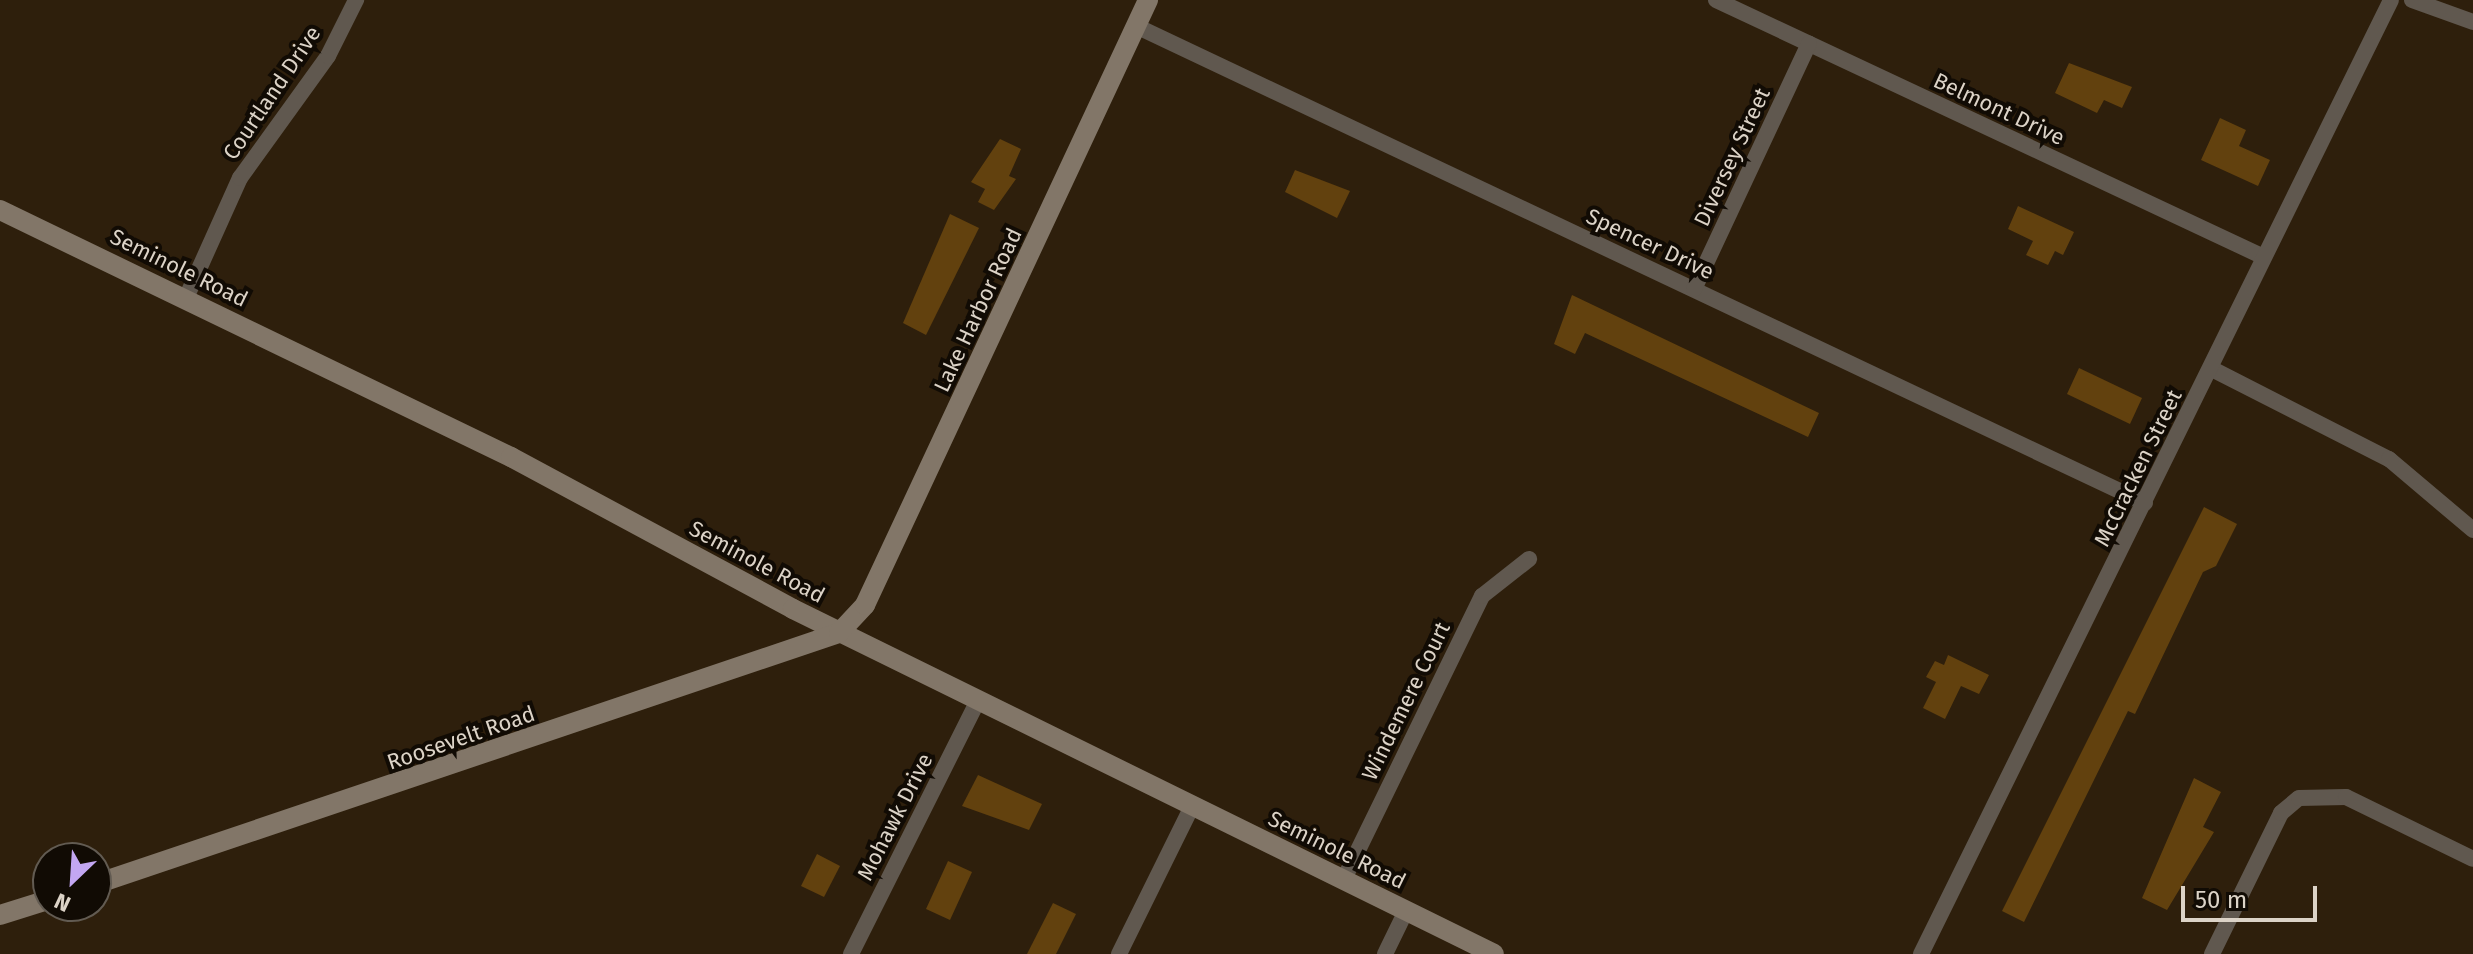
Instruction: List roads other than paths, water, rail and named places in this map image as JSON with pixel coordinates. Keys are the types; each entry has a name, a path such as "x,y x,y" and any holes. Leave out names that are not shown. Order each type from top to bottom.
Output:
{"street":[{"name":"Courtland Drive","path":"186,298 240,178 328,56 356,0"},
{"name":"Lake Harbor Road","path":"839,633 865,605 1148,0"},
{"name":"Belmont Drive","path":"1716,0 2264,257"},
{"name":"McCracken Street","path":"1921,954 2212,369 2391,0"},
{"path":"2412,0 2473,22"},
{"name":"Spencer Drive","path":"1136,26 2145,503"},
{"name":"Diversey Street","path":"1694,289 1809,44"},
{"name":"Seminole Road","path":"0,210 511,457 839,633 1494,954"},
{"path":"2212,369 2389,459 2473,530"},
{"name":"Windemere Court","path":"1344,879 1482,596 1529,559"},
{"name":"Roosevelt Road","path":"112,879 839,633"},
{"name":"Mohawk Drive","path":"851,954 978,700"},
{"path":"2212,954 2281,813 2313,793 2346,797 2473,859"},
{"path":"1119,954 1192,806"},
{"path":"0,915 32,905"},
{"path":"1385,954 1406,911"}]}
